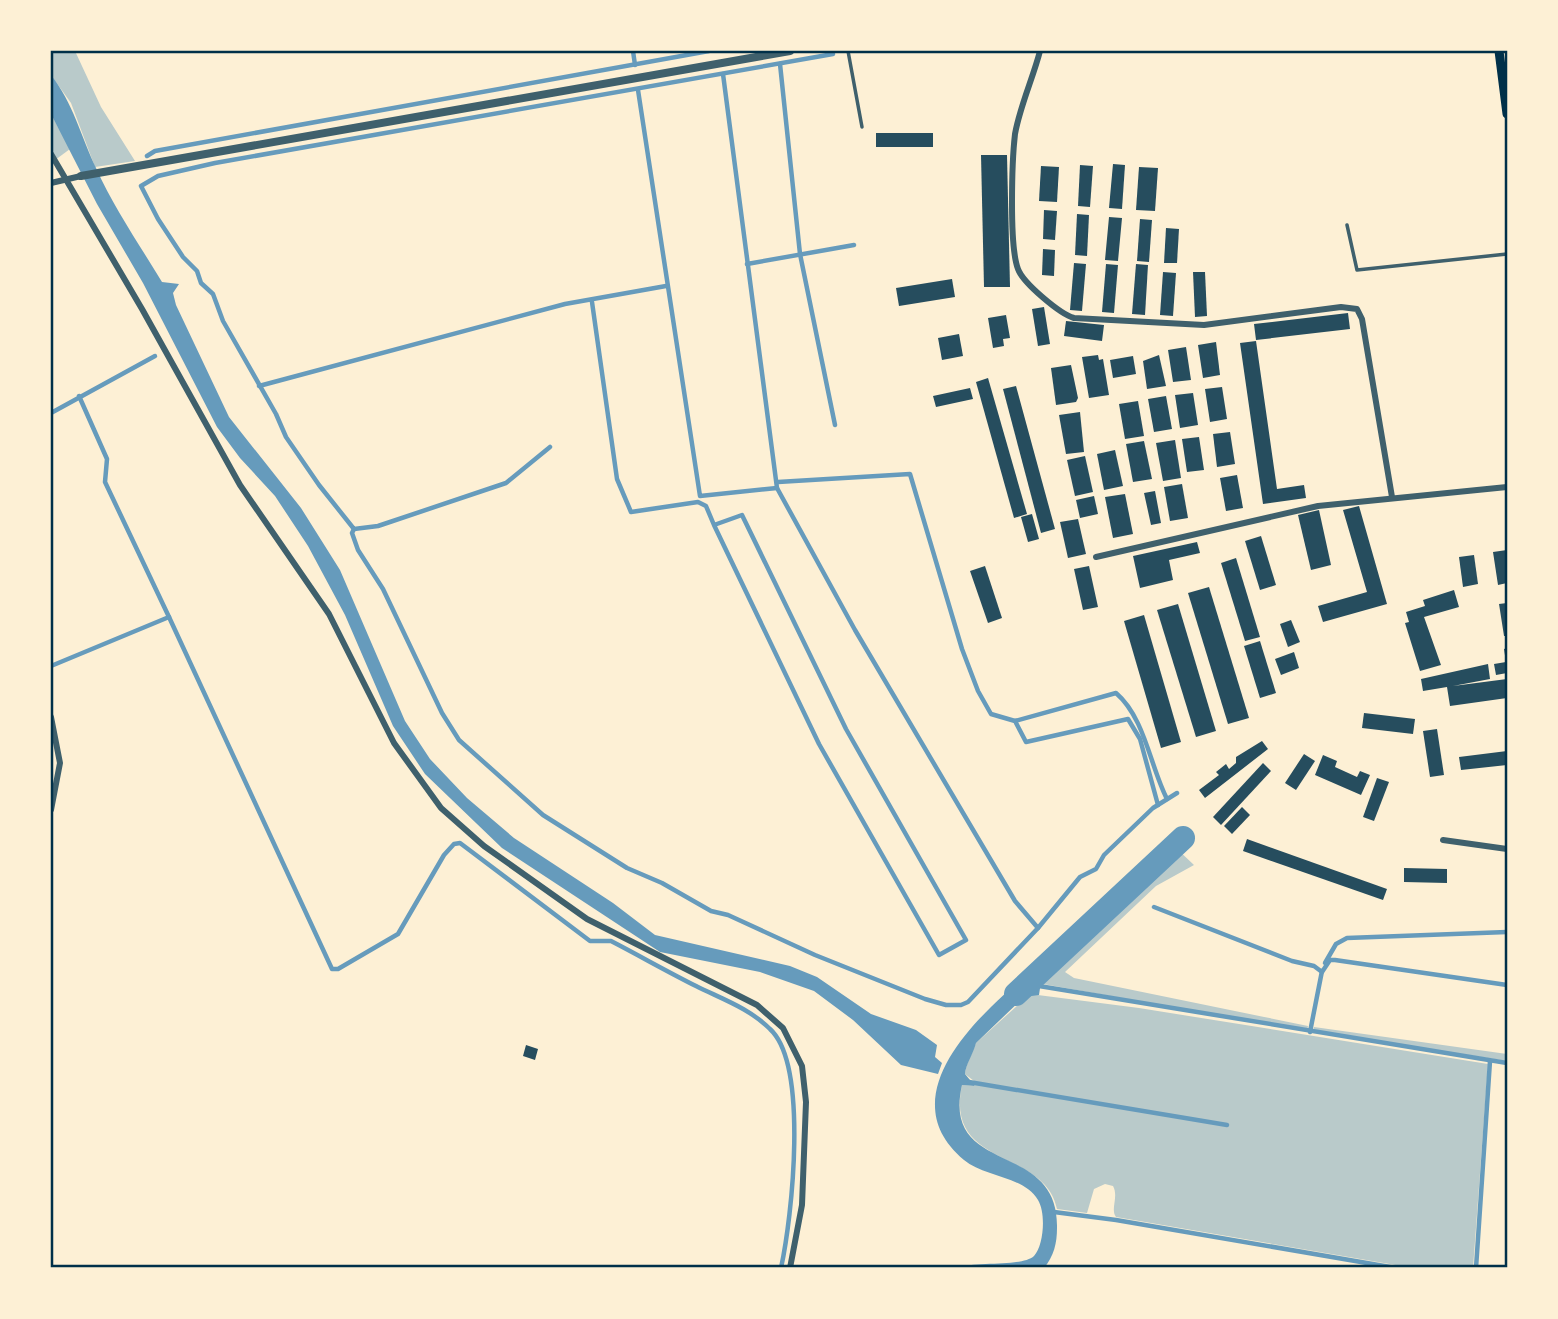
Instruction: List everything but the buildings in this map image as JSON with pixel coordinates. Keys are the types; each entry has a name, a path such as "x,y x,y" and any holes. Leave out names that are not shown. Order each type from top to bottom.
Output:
{"main road":[{"path":"1499,51 1507,114"}],"street":[{"path":"51,183 790,51"},
{"path":"1040,51 1015,134 1014,228 1016,262 1021,275 1057,309 1074,318 1204,325 1341,307 1357,309 1362,319 1392,497"},
{"path":"51,154 142,309 240,485 329,614 394,743 441,808 484,846 587,919 757,1005 783,1028 796,1048 802,1066 806,1102 802,1205 790,1268"},
{"path":"1096,557 1318,506 1507,488"},
{"path":"51,717 60,763 51,810"},
{"path":"1443,840 1507,849"}],"lane":[{"path":"848,51 862,127"},
{"path":"1347,225 1357,270 1507,254"}],"shaded area":[{"path":"51,51 75,51 101,107 135,161 95,167 71,103 51,75"},
{"path":"51,114 70,149 51,163"},
{"path":"1176,848 1194,865 1156,886 1065,972 1074,978 1308,1026 1307,1031 1043,984 1041,979 1045,969"},
{"path":"1030,994 1139,1008 1488,1064 1473,1268 1413,1268 1116,1217 1115,1190 1113,1186 1105,1184 1094,1189 1087,1213 1057,1209 1049,1190 1035,1176 981,1145 968,1131 960,1112 962,1085 975,1086 974,1081 965,1074 976,1043"},
{"path":"1314,1027 1507,1054 1507,1061 1313,1031"}],"water":[{"path":"51,75 65,97 103,183 127,226 162,282 179,284 173,293 176,305 229,417 301,508 340,570 405,721 430,759 467,798 514,838 613,903 655,935 790,966 817,977 871,1014 916,1030 937,1045 935,1057 942,1063 938,1074 901,1065 853,1020 814,991 760,972 660,952 502,848 425,774 393,726 345,615 308,546 275,496 240,458 217,427 143,283 97,204 51,114"},
{"path":"1037,970 1042,975 1039,995 1024,997 976,1043 965,1074 975,1086 962,1085 960,1114 968,1134 983,1147 1040,1181 1053,1200 1057,1228 1054,1249 1044,1268 956,1268 1020,1262 1034,1256 1042,1237 1041,1206 1032,1192 1014,1181 972,1166 964,1160 946,1141 937,1121 935,1100 939,1080 948,1060 975,1023 1007,992"}],"waterway":[{"path":"633,51 635,65"},
{"path":"147,156 155,151 709,51"},
{"path":"550,447 506,483 378,526 354,529 286,437 276,414 223,321 213,294 201,283 197,271 183,257 158,219 141,186 158,176 215,163 833,54"},
{"path":"780,64 800,254 835,425"},
{"path":"723,74 777,488 855,630 1015,901 1038,928"},
{"path":"638,90 700,496 777,488"},
{"path":"747,264 854,245"},
{"path":"259,386 565,304 666,286"},
{"path":"592,302 617,479 631,512 698,502 706,506 714,525 819,744 939,955 966,940 846,729 742,515 714,525"},
{"path":"51,413 155,356"},
{"path":"51,666 169,617 105,482 107,459 79,396"},
{"path":"778,482 910,474 962,649 978,691 991,714 1015,721 1026,742 1128,719 1140,739 1158,805"},
{"path":"354,529 352,533 358,550 383,589 442,713 459,740 543,815 627,868 662,883 711,911 728,915 815,955 925,999 946,1005 968,1002 1038,928 1080,877 1096,869 1104,855 1153,808 1177,793"},
{"path":"169,617 332,969 338,969 398,934 444,855 454,844 460,843 590,941 611,941 744,1010 770,1029 782,1048 790,1074 794,1107 793,1180 781,1268"},
{"path":"1015,721 1116,693 1134,715 1167,799"},
{"path":"1016,994 1183,838"},
{"path":"1154,907 1292,961 1314,966 1322,972 1330,960 1335,960 1507,985"},
{"path":"1325,963 1336,944 1347,938 1507,932"},
{"path":"1310,1032 1322,971"},
{"path":"1039,986 1507,1063"},
{"path":"1476,1268 1490,1061"},
{"path":"969,1082 1227,1125"},
{"path":"1054,1212 1116,1220 1396,1268"}]}
